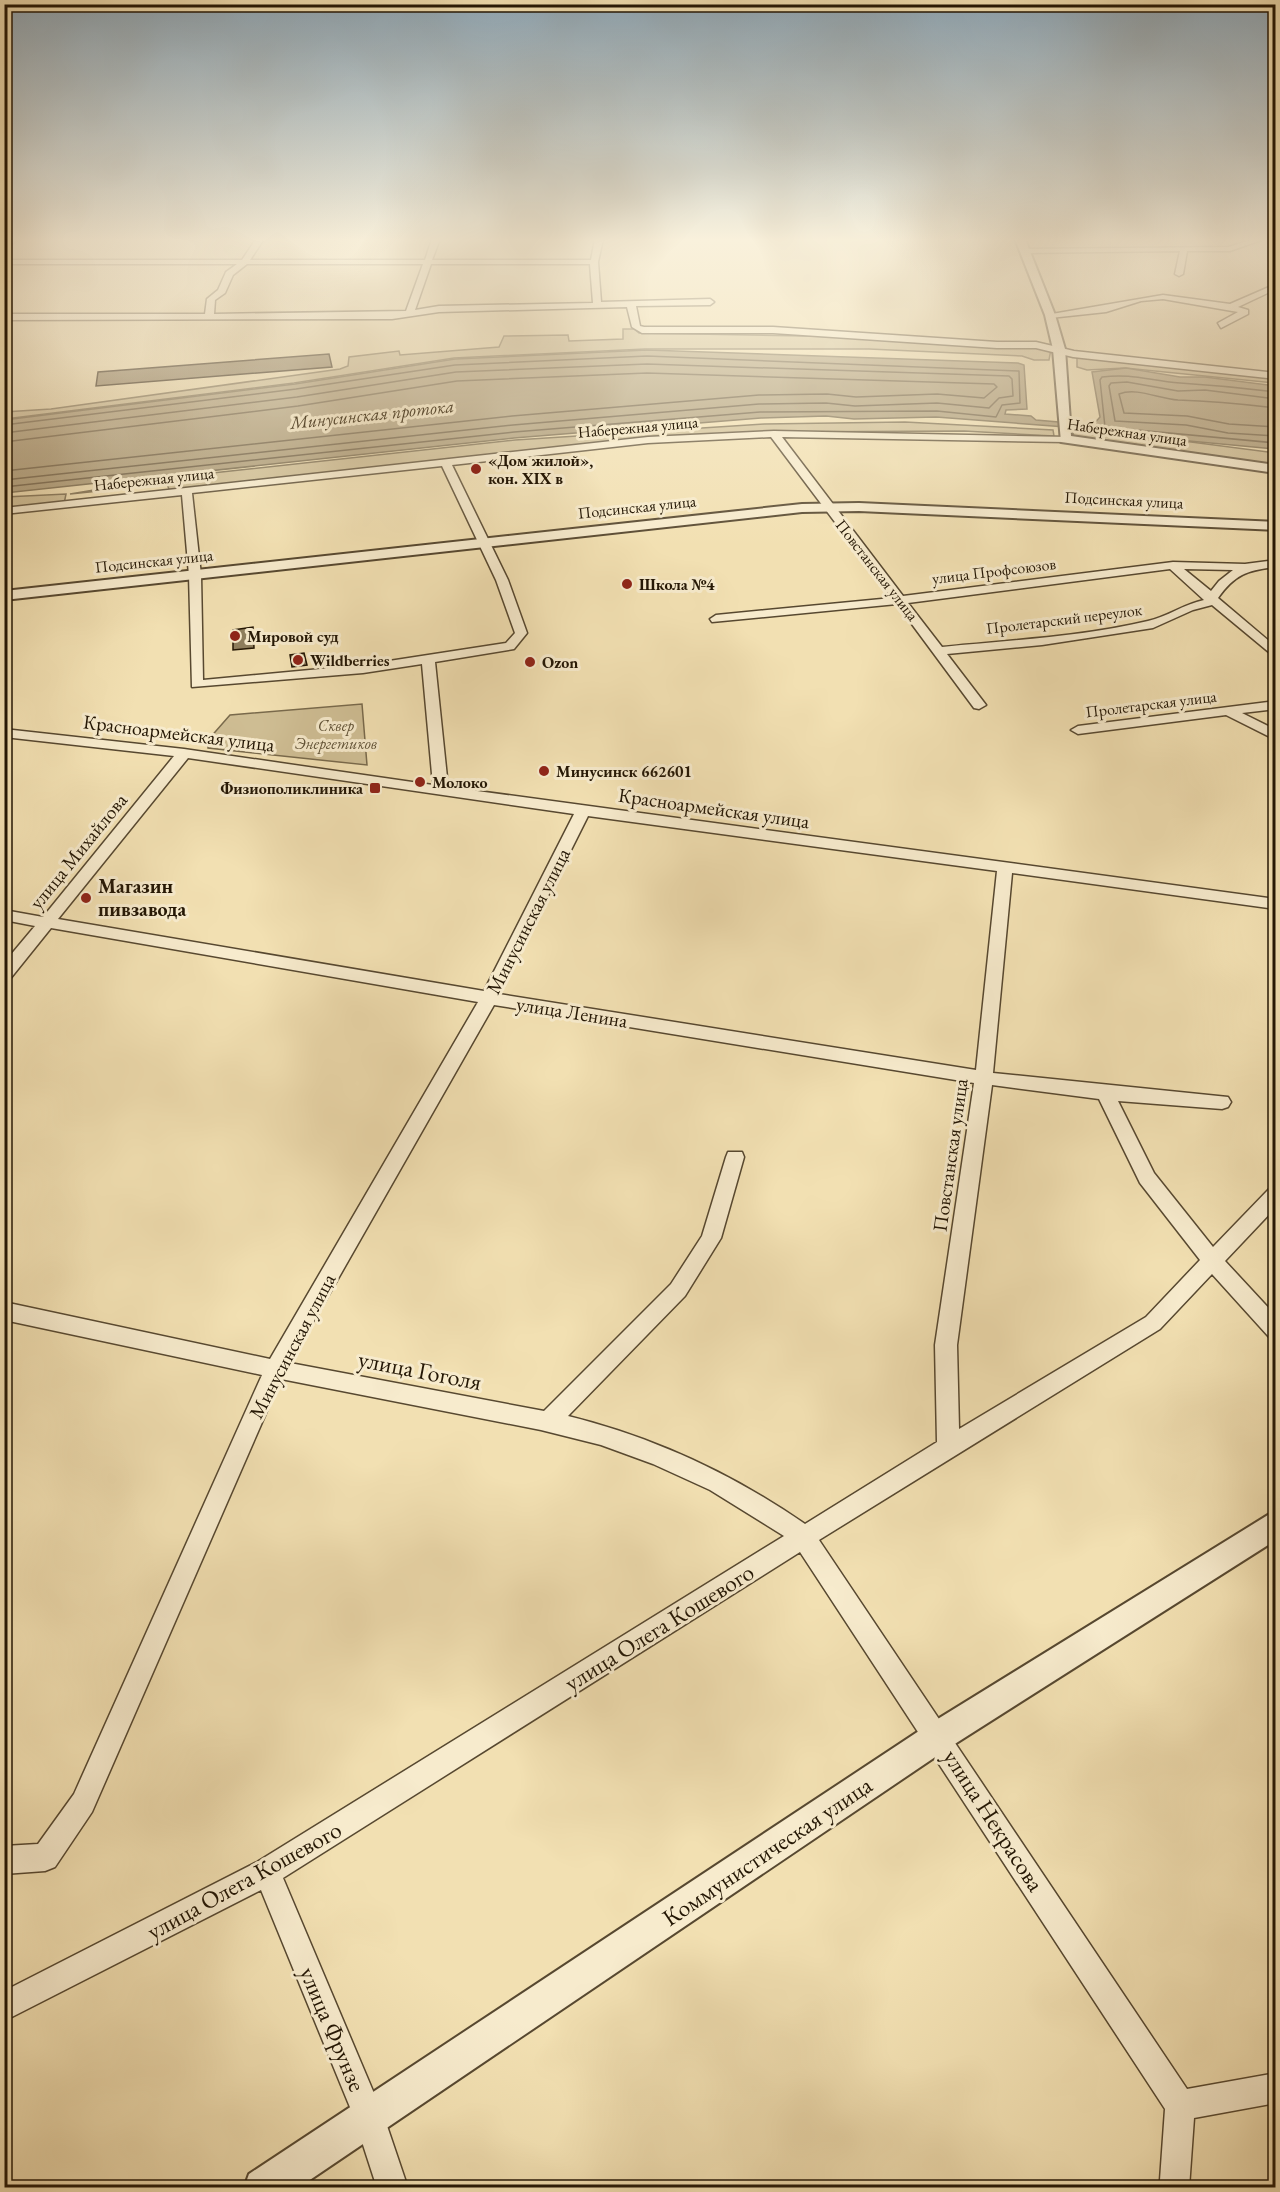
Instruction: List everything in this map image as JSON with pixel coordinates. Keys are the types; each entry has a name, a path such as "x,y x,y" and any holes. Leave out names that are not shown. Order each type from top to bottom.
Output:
{"street":[{"path":"942,341 997,345 1017,342 1042,344 1059,352 1073,354 1275,376"},
{"path":"1056,341 1065,436"},
{"name":"Набережная улица","path":"4,511 648,440 774,434 1065,436 1275,469"},
{"name":"Повстанская улица","path":"774,434 827,507 980,705"},
{"path":"187,492 195,575 197,684 363,669 510,646 521,633 502,579 446,464"},
{"name":"Подсинская улица","path":"4,596 802,507 1164,519 1275,526"},
{"name":"улица Профсоюзов","path":"716,619 901,600 1173,566 1245,567 1275,562"},
{"path":"1173,566 1213,598 1275,654"},
{"name":"Пролетарский переулок","path":"939,651 1042,641 1153,624 1189,607 1208,603 1223,583 1245,567"},
{"path":"428,659 441,789"},
{"name":"Пролетарская улица","path":"1078,730 1275,705"},
{"name":"Пролетарская улица","path":"1228,711 1275,736"},
{"name":"Красноармейская улица","path":"4,734 184,753 583,811 1275,904"},
{"name":"улица Михайлова","path":"4,975 184,753"},
{"name":"Минусинская улица","path":"4,1860 45,1857 82,1803 274,1369 489,999 583,811"},
{"name":"Повстанская улица","path":"948,1448 946,1345 984,1078 1005,868"},
{"name":"улица Ленина","path":"4,915 489,999 984,1078 1105,1093 1221,1102"},
{"path":"1105,1093 1147,1178 1212,1260 1275,1331"},
{"path":"550,1420 678,1290 711,1238 735,1157"},
{"name":"улица Олега Кошевого","path":"4,2007 267,1872 804,1537 1153,1323 1275,1194"},
{"name":"улица Гоголя","path":"4,1311 274,1369 513,1416 550,1420 642,1449 742,1496 804,1537"},
{"name":"Коммунистическая улица","path":"263,2187 939,1736 1275,1523"},
{"name":"улица Некрасова","path":"804,1537 939,1736 1180,2104"},
{"name":"улица Фрунзе","path":"267,1872 369,2116 393,2187"},
{"path":"1172,2187 1175,2184 1180,2104 1275,2088"}],"green space":[{"path":"502,341 928,341 1051,349 1049,360 1034,360 1022,356 869,349 645,349 454,358 294,383 5,419 4,412 51,409 340,369 348,366 349,357 399,351 400,355 499,347"},
{"path":"1077,355 1275,377 1275,383 1125,368 1087,370 1077,367"},
{"path":"905,422 1053,430 1054,436 964,431 774,432 646,439 170,492 167,484 70,494 166,478 515,440 764,424"},
{"path":"1073,431 1127,438 1160,438 1275,453 1275,465 1074,439"},
{"path":"66,494 64,504 5,509 5,497"},
{"name":"Сквер Энергетиков","path":"362,704 367,765 208,748 208,740 230,715"}],"water":[{"name":"Минусинская протока","path":"647,350 1018,363 1024,365 1027,409 1006,410 1005,414 1031,416 1036,420 1093,425 1100,417 1092,372 1126,368 1180,377 1205,377 1276,386 1275,449 1093,432 1092,429 936,417 761,418 514,438 5,493 4,420 295,384 455,359"}],"building":[{"path":"329,354 332,367 96,386 98,372"},
{"name":"Мировой суд","path":"253,627 254,648 233,650 233,630"},
{"name":"Wildberries","path":"304,653 307,665 292,667 290,655"}],"place":[{"name":"«Дом жилой», кон. ХIХ в","path":"476,469"},
{"name":"Школа №4","path":"627,584"},
{"name":"Мировой суд","path":"235,636"},
{"name":"Wildberries","path":"298,660"},
{"name":"Ozon","path":"530,662"},
{"name":"Минусинск 662601","path":"544,771"},
{"name":"Молоко","path":"420,782"},
{"name":"Физиополиклиника","path":"375,788"},
{"name":"Магазин пивзавода","path":"86,898"}]}
